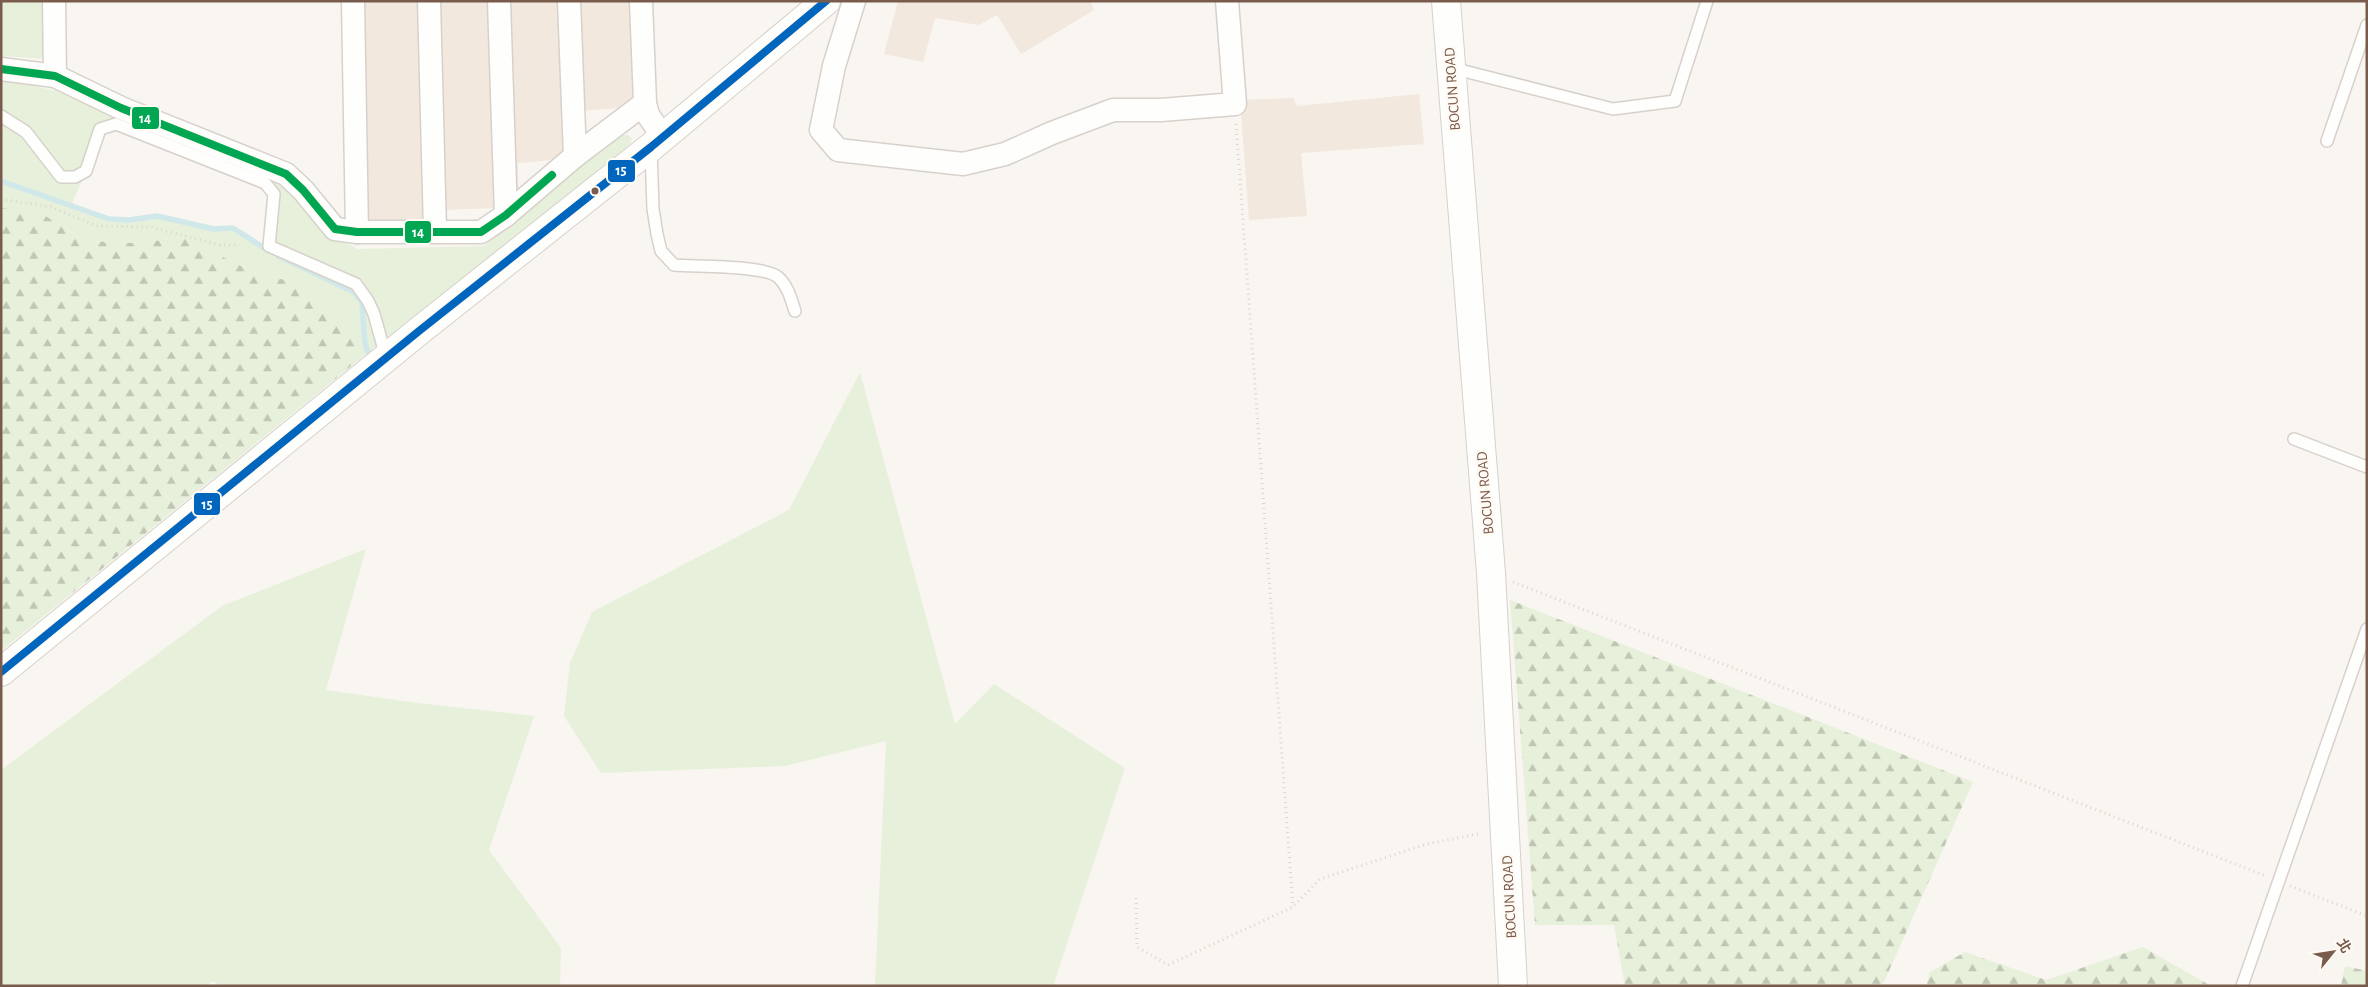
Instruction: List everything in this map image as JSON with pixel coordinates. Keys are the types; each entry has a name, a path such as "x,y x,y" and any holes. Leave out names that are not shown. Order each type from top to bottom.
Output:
{"street":[{"path":"54,1 56,76"},
{"path":"353,1 357,232"},
{"path":"429,1 435,231"},
{"path":"499,1 506,215"},
{"path":"569,1 575,156"},
{"path":"640,1 644,103 657,142"},
{"path":"1,672 386,359 657,142 826,1"},
{"path":"854,1 834,66 821,130 838,150 963,164 1005,154 1052,133 1113,110 1161,110 1234,104 1226,1"},
{"name":"BOCUN ROAD","path":"1446,1 1491,573 1514,986"},
{"path":"1,69 56,76 121,108 286,174 335,229 357,232 481,232 506,215 575,156 644,103"}],"lane":[{"path":"1450,68 1614,109 1675,101 1707,1"},
{"path":"2327,141 2367,25"},
{"path":"1,116 26,132 61,177 75,178 86,171 100,128 116,124 265,183 274,194 269,246 356,284 371,308 386,359"},
{"path":"657,142 653,210 661,251 674,265 757,270 776,276 786,286 795,311"},
{"path":"2294,439 2367,467"},
{"path":"2242,986 2367,629"}],"path":[{"path":"1234,104 1293,907"},
{"path":"1,199 51,207 97,226 151,227 219,245 238,245"},
{"path":"1491,573 2367,916"},
{"path":"1136,898 1137,947 1168,965 1293,907 1320,879 1427,844 1505,828"}],"shaded area":[{"path":"361,1 630,1 635,99 631,107 580,111 563,159 518,163 518,192 496,208 443,210 442,225 365,227"},
{"path":"898,1 1090,1 1094,10 1021,54 997,15 979,25 935,18 923,62 884,54"},
{"path":"1419,94 1424,144 1301,153 1307,216 1249,220 1240,100 1293,98 1297,106"}],"green space":[{"path":"1,1 46,1 48,59 1,56"},
{"path":"1,79 71,94 285,181 334,237 358,249 484,246 613,136 628,135 632,139 626,150 356,362 357,346 289,281 253,272 185,238 131,243 86,241 39,212 1,208","holes":["116,124 265,183 274,194 267,250 233,228 214,229 157,216 129,220 109,219 71,206 86,171 99,129"]},
{"path":"1,208 39,212 86,241 131,243 185,238 253,272 289,281 340,316 357,346 356,362 1,651"},
{"path":"860,372 955,724 994,684 1125,768 1053,986 875,986 886,741 785,766 601,773 564,716 570,663 592,612 789,510"},
{"path":"366,549 326,690 417,703 534,716 489,850 561,948 560,986 222,986 211,981 209,986 1,986 1,770 222,606"},
{"path":"1510,600 1973,782 1884,982 1878,986 1625,986 1614,925 1535,925"},
{"path":"2143,947 2211,986 1926,986 1930,972 1965,952 2046,980"},
{"path":"2345,966 2367,971 2367,986 2341,986"}],"waterway":[{"path":"1,181 109,219 129,220 157,216 214,229 233,228 269,251"},
{"path":"278,256 354,292 362,303 365,344 371,359"}],"transit line":[{"name":"15","path":"1,672 419,331 651,147 826,1"},
{"name":"14","path":"1,69 55,76 121,108 286,174 303,190 335,229 357,232 481,232 506,215 552,175"}]}
